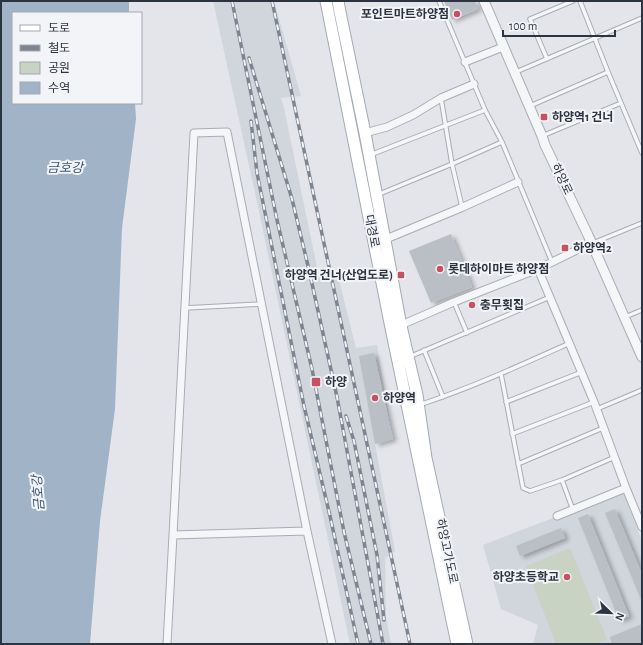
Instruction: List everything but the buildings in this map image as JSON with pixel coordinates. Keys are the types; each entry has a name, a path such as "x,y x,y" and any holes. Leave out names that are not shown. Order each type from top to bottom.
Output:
{"main road":[{"name":"대경로","path":"326,1 396,327 408,357 420,400 422,459"},
{"name":"대경로","path":"338,1 386,240 396,327 412,428 422,459"},
{"path":"420,400 425,415 474,644"},
{"path":"412,428 411,449 418,496 450,644"},
{"name":"하양고가도로","path":"422,459 458,644"},
{"name":"하양고가도로","path":"422,459 467,644"}],"street":[{"name":"하양로","path":"484,1 545,145 640,348 642,357"},
{"path":"465,62 503,47"},
{"path":"365,133 387,127 413,115 441,98 474,84"},
{"path":"167,644 194,133 227,132 307,531 332,644"},
{"path":"386,240 518,182"},
{"path":"396,327 454,302 538,269 591,243"},
{"path":"538,269 582,372 642,527"},
{"path":"557,516 626,488"},
{"path":"173,535 307,531"}],"lane":[{"path":"439,1 484,110 502,142 552,262"},
{"path":"547,59 530,19 573,1"},
{"path":"580,1 642,153"},
{"path":"514,72 642,18"},
{"path":"528,106 608,72"},
{"path":"441,98 452,164 463,207"},
{"path":"542,136 621,103"},
{"path":"369,155 484,110"},
{"path":"377,195 502,142"},
{"path":"591,243 642,223"},
{"path":"408,357 467,333 550,296"},
{"path":"454,302 467,333"},
{"path":"185,308 262,304"},
{"path":"625,317 642,310"},
{"path":"420,400 443,397 501,374 570,343"},
{"path":"424,350 443,397"},
{"path":"506,402 582,372"},
{"path":"501,374 523,488 530,491 562,480 615,457"},
{"path":"512,434 642,390"},
{"path":"518,464 603,428"},
{"path":"562,480 573,510"}],"shaded area":[{"path":"213,1 274,1 301,96 281,98 319,277 339,280 356,348 377,345 393,439 375,444 395,551 385,558 386,617 391,644 350,644"},
{"name":"하양초등학교","path":"623,491 642,541 642,644 533,644 538,625 501,609 483,545"}],"green space":[{"path":"570,548 607,639 597,644 556,644 526,566"}],"water":[{"name":"금호강","path":"1,1 129,1 129,12 12,12 12,104 135,104 136,119 122,228 115,409 100,521 90,644 1,644"}],"railway":[{"path":"232,1 277,220 312,369 344,532 371,644"},
{"path":"272,1 410,644"},
{"path":"249,58 292,199 309,270 337,397 383,644"},
{"path":"251,121 257,173 304,406 358,644"},
{"path":"346,416 354,441 377,555 384,620"}],"place":[{"name":"포인트마트하양점","path":"457,14"},
{"name":"하양역1 건너","path":"544,117"},
{"name":"하양역2","path":"565,248"},
{"name":"롯데하이마트 하양점","path":"440,269"},
{"name":"하양역 건너(산업도로)","path":"401,275"},
{"name":"충무횟집","path":"472,305"},
{"name":"하양","path":"316,382"},
{"name":"하양역","path":"375,398"},
{"name":"하양초등학교","path":"567,577"}]}
